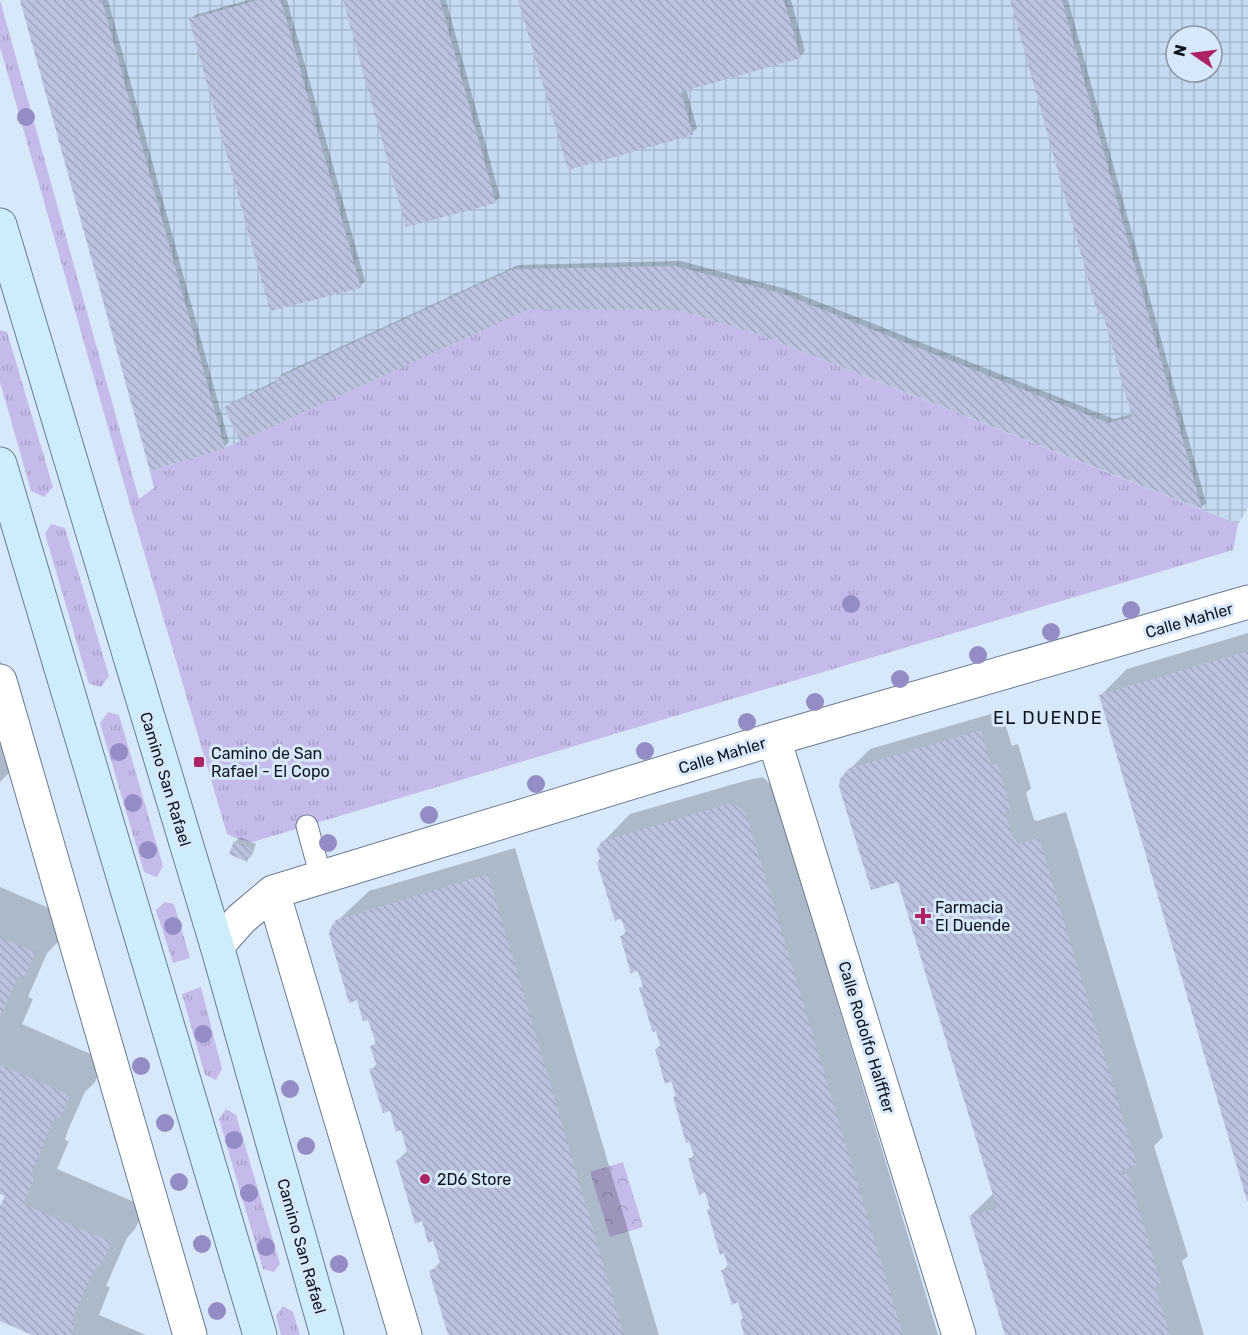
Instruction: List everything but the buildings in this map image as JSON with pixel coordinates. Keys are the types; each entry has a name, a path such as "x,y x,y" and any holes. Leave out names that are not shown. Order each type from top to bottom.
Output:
{"main road":[{"name":"Camino San Rafael","path":"0,225 217,946 327,1335"},
{"path":"0,464 260,1335"}],"street":[{"name":"Calle Mahler","path":"217,946 241,919 273,892 774,739 1248,602"},
{"path":"0,681 190,1335"},
{"name":"Calle Rodolfo Halffter","path":"774,739 959,1335"},
{"path":"273,892 405,1335"}],"lane":[{"path":"307,826 321,878"}],"shaded area":[{"path":"20,0 1248,0 1248,508 1238,524 758,334 678,310 150,471"}],"green space":[{"path":"0,0 139,499 154,488 150,471 225,448 530,309 678,310 758,334 1238,524 1233,550 252,842 238,839 227,834 129,501 0,47"},
{"path":"0,330 7,332 53,487 44,497 31,491 0,382"},
{"path":"51,524 65,528 109,676 101,687 89,684 45,534"},
{"path":"108,712 119,715 163,866 157,877 144,872 100,723"},
{"path":"165,902 174,904 190,958 173,963 156,910"},
{"path":"201,987 222,1069 216,1080 205,1075 182,994"},
{"path":"226,1109 236,1115 280,1264 274,1272 263,1269 219,1119"},
{"path":"623,1162 643,1227 610,1237 590,1172"},
{"path":"283,1306 293,1312 300,1335 281,1335 276,1316"}],"place":[{"name":"Camino de San Rafael - El Copo","path":"199,762"},
{"name":"Farmacia El Duende","path":"923,916"},
{"name":"2D6 Store","path":"425,1179"}],"district":[{"name":"EL DUENDE","path":"1048,718"}]}
